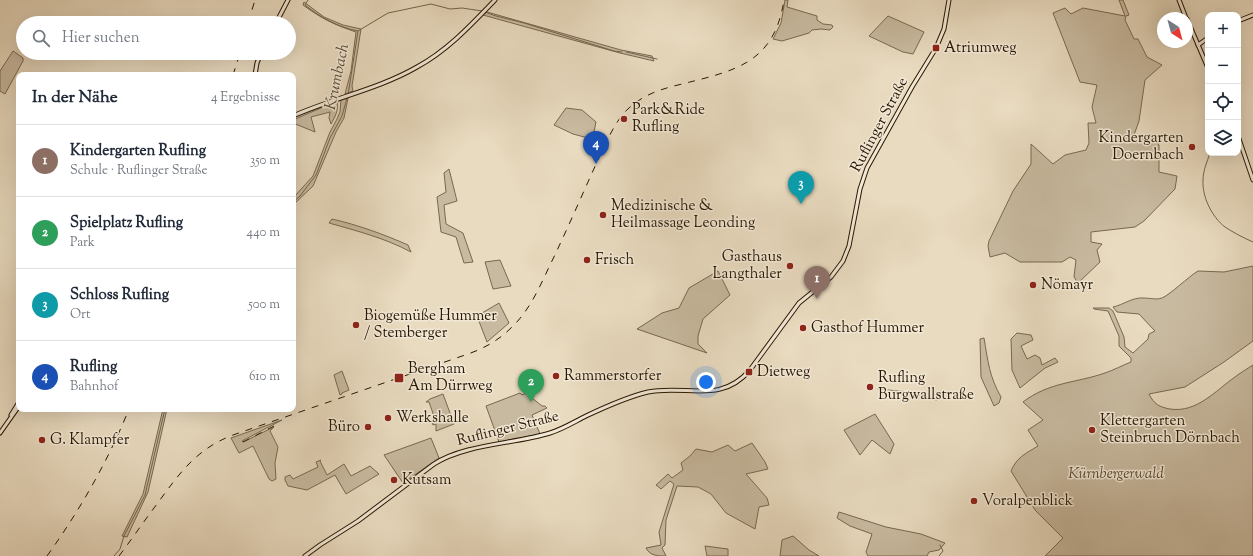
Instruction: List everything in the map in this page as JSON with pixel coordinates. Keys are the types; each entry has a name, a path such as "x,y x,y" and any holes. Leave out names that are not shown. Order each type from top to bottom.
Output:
{"street":[{"path":"280,16 288,0"},
{"path":"296,115 392,79 419,66 456,40 495,0"},
{"name":"Ruflinger Straße","path":"305,556 358,520 429,467 447,457 463,452 550,433 600,410 648,392 667,390 705,392 715,391 728,387 741,379 753,366 799,303 831,278 841,265 849,246 860,189 867,168 912,87 935,51 942,36 949,0"},
{"path":"1179,0 1184,12"},
{"path":"1241,20 1253,15"},
{"path":"1193,33 1205,61"},
{"path":"1198,45 1205,40"},
{"path":"256,72 258,60"},
{"path":"1241,145 1253,180"},
{"path":"0,433 16,407"},
{"path":"7,422 16,410"}],"green space":[{"path":"785,0 788,0 787,7 817,16 817,20 823,24 832,25 833,27 830,30 812,30 809,33 782,41 773,39 781,23"},
{"path":"1119,0 1123,0 1129,15 1126,16 1125,20 1134,39 1138,39 1147,57 1162,65 1145,80 1139,121 1134,135 1155,140 1159,145 1159,172 1177,176 1175,189 1144,221 1135,227 1091,232 1091,242 1102,244 1097,250 1100,262 1078,283 1074,277 1076,260 1070,257 1062,262 1020,262 1005,253 990,257 988,246 989,241 1013,191 1031,164 1031,144 1053,164 1065,155 1086,150 1089,143 1088,123 1096,123 1092,107 1097,85 1080,82 1053,13 1065,8 1071,14 1083,8 1125,16"},
{"path":"304,2 324,17 343,25 361,29 352,86 353,91 345,94 351,71 356,32 335,24 316,14 303,5"},
{"path":"487,12 621,50 652,56 654,61 483,15"},
{"path":"888,16 924,32 913,54 903,52 869,36"},
{"path":"13,51 16,53 16,60 23,60 5,94 0,91 0,71"},
{"path":"348,98 344,118 336,132 313,186 296,202 296,195 313,176 330,132 340,112 341,100"},
{"path":"337,101 337,110 331,124 329,118 330,112 311,117 315,132 296,124 296,119"},
{"path":"566,108 582,110 596,122 594,132 588,138 573,134 554,125"},
{"path":"449,169 457,201 444,205 446,224 463,233 473,262 464,263 456,237 441,232 437,197 446,192 444,173"},
{"path":"332,219 361,227 399,241 408,245 411,252 381,239 329,223"},
{"path":"500,260 511,286 493,289 485,262"},
{"name":"Kürnbergerwald","path":"1253,266 1253,341 1185,387 1149,394 1155,403 1163,407 1170,409 1189,408 1205,400 1253,365 1253,556 1045,556 1063,538 1035,510 1011,471 1019,459 1038,446 1028,430 1043,420 1023,402 1043,390 1105,373 1131,362 1131,358 1119,346 1119,336 1108,311 1093,308 1109,308 1113,311 1124,337 1125,347 1133,353 1148,339 1149,334 1155,331 1139,314 1117,312 1113,307 1139,298 1162,298 1198,271 1224,272"},
{"path":"718,271 730,295 703,319 698,336 698,344 707,353 637,329 662,313 679,308 689,288"},
{"path":"499,303 509,323 487,342 477,316"},
{"path":"1017,333 1031,335 1033,340 1021,346 1027,359 1035,355 1040,358 1042,365 1055,358 1058,362 1045,368 1020,388 1012,370 1011,339"},
{"path":"984,338 991,375 1001,397 999,403 994,406 981,377 980,339"},
{"path":"342,371 349,390 340,395 334,375"},
{"path":"520,393 522,395 526,393 531,395 532,398 547,408 532,415 540,434 499,442 486,406"},
{"path":"443,394 454,424 436,431 436,424 433,425 432,423 436,422 429,402 426,402"},
{"path":"162,412 166,412 148,492 127,537 122,536 143,494"},
{"path":"875,414 894,444 890,454 872,440 860,455 844,430"},
{"path":"282,420 242,441 243,442 274,427 270,431 278,447 275,463 276,479 272,481 269,479 253,446 239,453 231,438"},
{"path":"431,438 439,458 403,483 384,455"},
{"path":"752,443 768,469 746,474 767,498 769,505 759,507 755,529 726,513 711,494 698,487 677,486 666,520 665,545 662,548 666,556 657,556 650,553 646,548 661,545 659,532 674,484 670,481 661,489 656,485 668,474 672,478 683,470 681,463 696,449 712,452 728,445 735,451"},
{"path":"321,460 320,461 327,475 344,464 351,476 370,466 379,474 346,494 335,475 307,490 288,486 285,477 290,475 293,479 318,467 316,462"},
{"path":"839,512 886,527 921,534 945,543 939,550 929,552 927,556 868,556 866,552 872,534 850,526 837,518"},
{"path":"793,536 809,550 819,556 780,556 782,540"},
{"path":"705,546 728,549 728,556 707,556"}],"waterway":[{"name":"Krumbach","path":"308,0 305,5 317,14 337,24 358,31 348,95"},
{"path":"358,31 388,13 431,4 450,9 462,8 482,11 614,51 622,52"},
{"path":"626,52 657,59"},
{"name":"Krumbach","path":"296,199 316,175 330,138 342,116 347,98"},
{"path":"1209,156 1204,170 1203,186 1206,200 1212,212 1225,227 1253,242"},
{"path":"878,389 908,392 936,400"},
{"name":"Krumbach","path":"114,556 120,549 124,536 145,495 164,412"},
{"path":"939,556 943,551 940,545"}],"railway":[{"path":"250,16 255,0"},
{"path":"119,556 181,473 198,455 209,447 233,435 474,352 492,343 507,332 524,313 534,297 563,238 606,143 615,125 623,114 635,103 655,92 716,75 748,62 761,52 771,39 779,22 784,0"},
{"path":"234,72 238,60"},
{"path":"47,556 71,521 103,466 128,412"},
{"path":"243,442 274,426"}],"place":[{"name":"Atriumweg","path":"936,48"},
{"name":"Park&Ride Rufling","path":"624,119"},
{"name":"Kindergarten Doernbach","path":"1192,147"},
{"name":"Rufling","path":"596,164"},
{"name":"Schloss Rufling","path":"801,204"},
{"name":"Medizinische & Heilmassage Leonding","path":"603,215"},
{"name":"Frisch","path":"587,260"},
{"name":"Gasthaus Langthaler","path":"790,266"},
{"name":"Nömayr","path":"1033,285"},
{"name":"Kindergarten Rufling","path":"817,299"},
{"name":"Biogemüße Hummer / Stemberger","path":"356,325"},
{"name":"Gasthof Hummer","path":"803,328"},
{"name":"Dietweg","path":"749,372"},
{"name":"Rammerstorfer","path":"556,376"},
{"name":"Bergham Am Dürrweg","path":"399,378"},
{"name":"Rufling Burgwallstraße","path":"870,387"},
{"name":"Spielplatz Rufling","path":"531,402"},
{"name":"Werkshalle","path":"388,418"},
{"name":"Büro","path":"368,427"},
{"name":"Klettergarten Steinbruch Dörnbach","path":"1092,430"},
{"name":"G. Klampfer","path":"42,440"},
{"name":"Kutsam","path":"394,480"},
{"name":"Voralpenblick","path":"974,501"}]}
